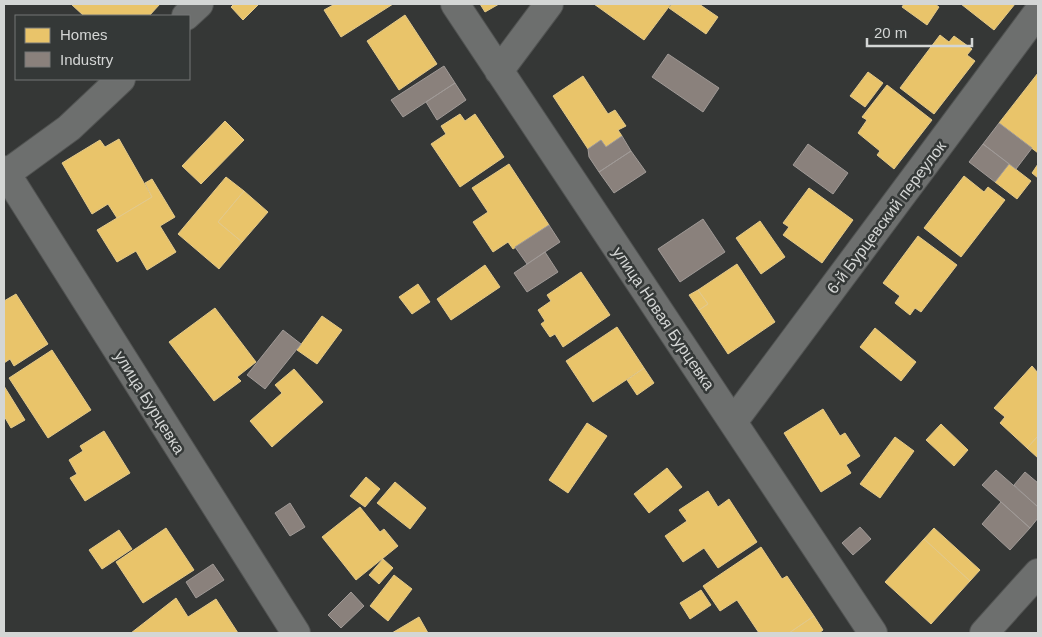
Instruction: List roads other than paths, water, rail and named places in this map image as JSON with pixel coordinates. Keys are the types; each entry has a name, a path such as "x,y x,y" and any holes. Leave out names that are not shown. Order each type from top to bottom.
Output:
{"street":[{"path":"187,15 199,4"},
{"name":"улица Новая Бурцевка","path":"455,4 872,633"},
{"path":"499,70 549,4"},
{"name":"6-й Бурцевский переулок","path":"733,422 1038,12"},
{"path":"5,172 69,128 119,80"},
{"name":"улица Бурцевка","path":"5,172 296,633"},
{"path":"984,633 1038,573"}]}
